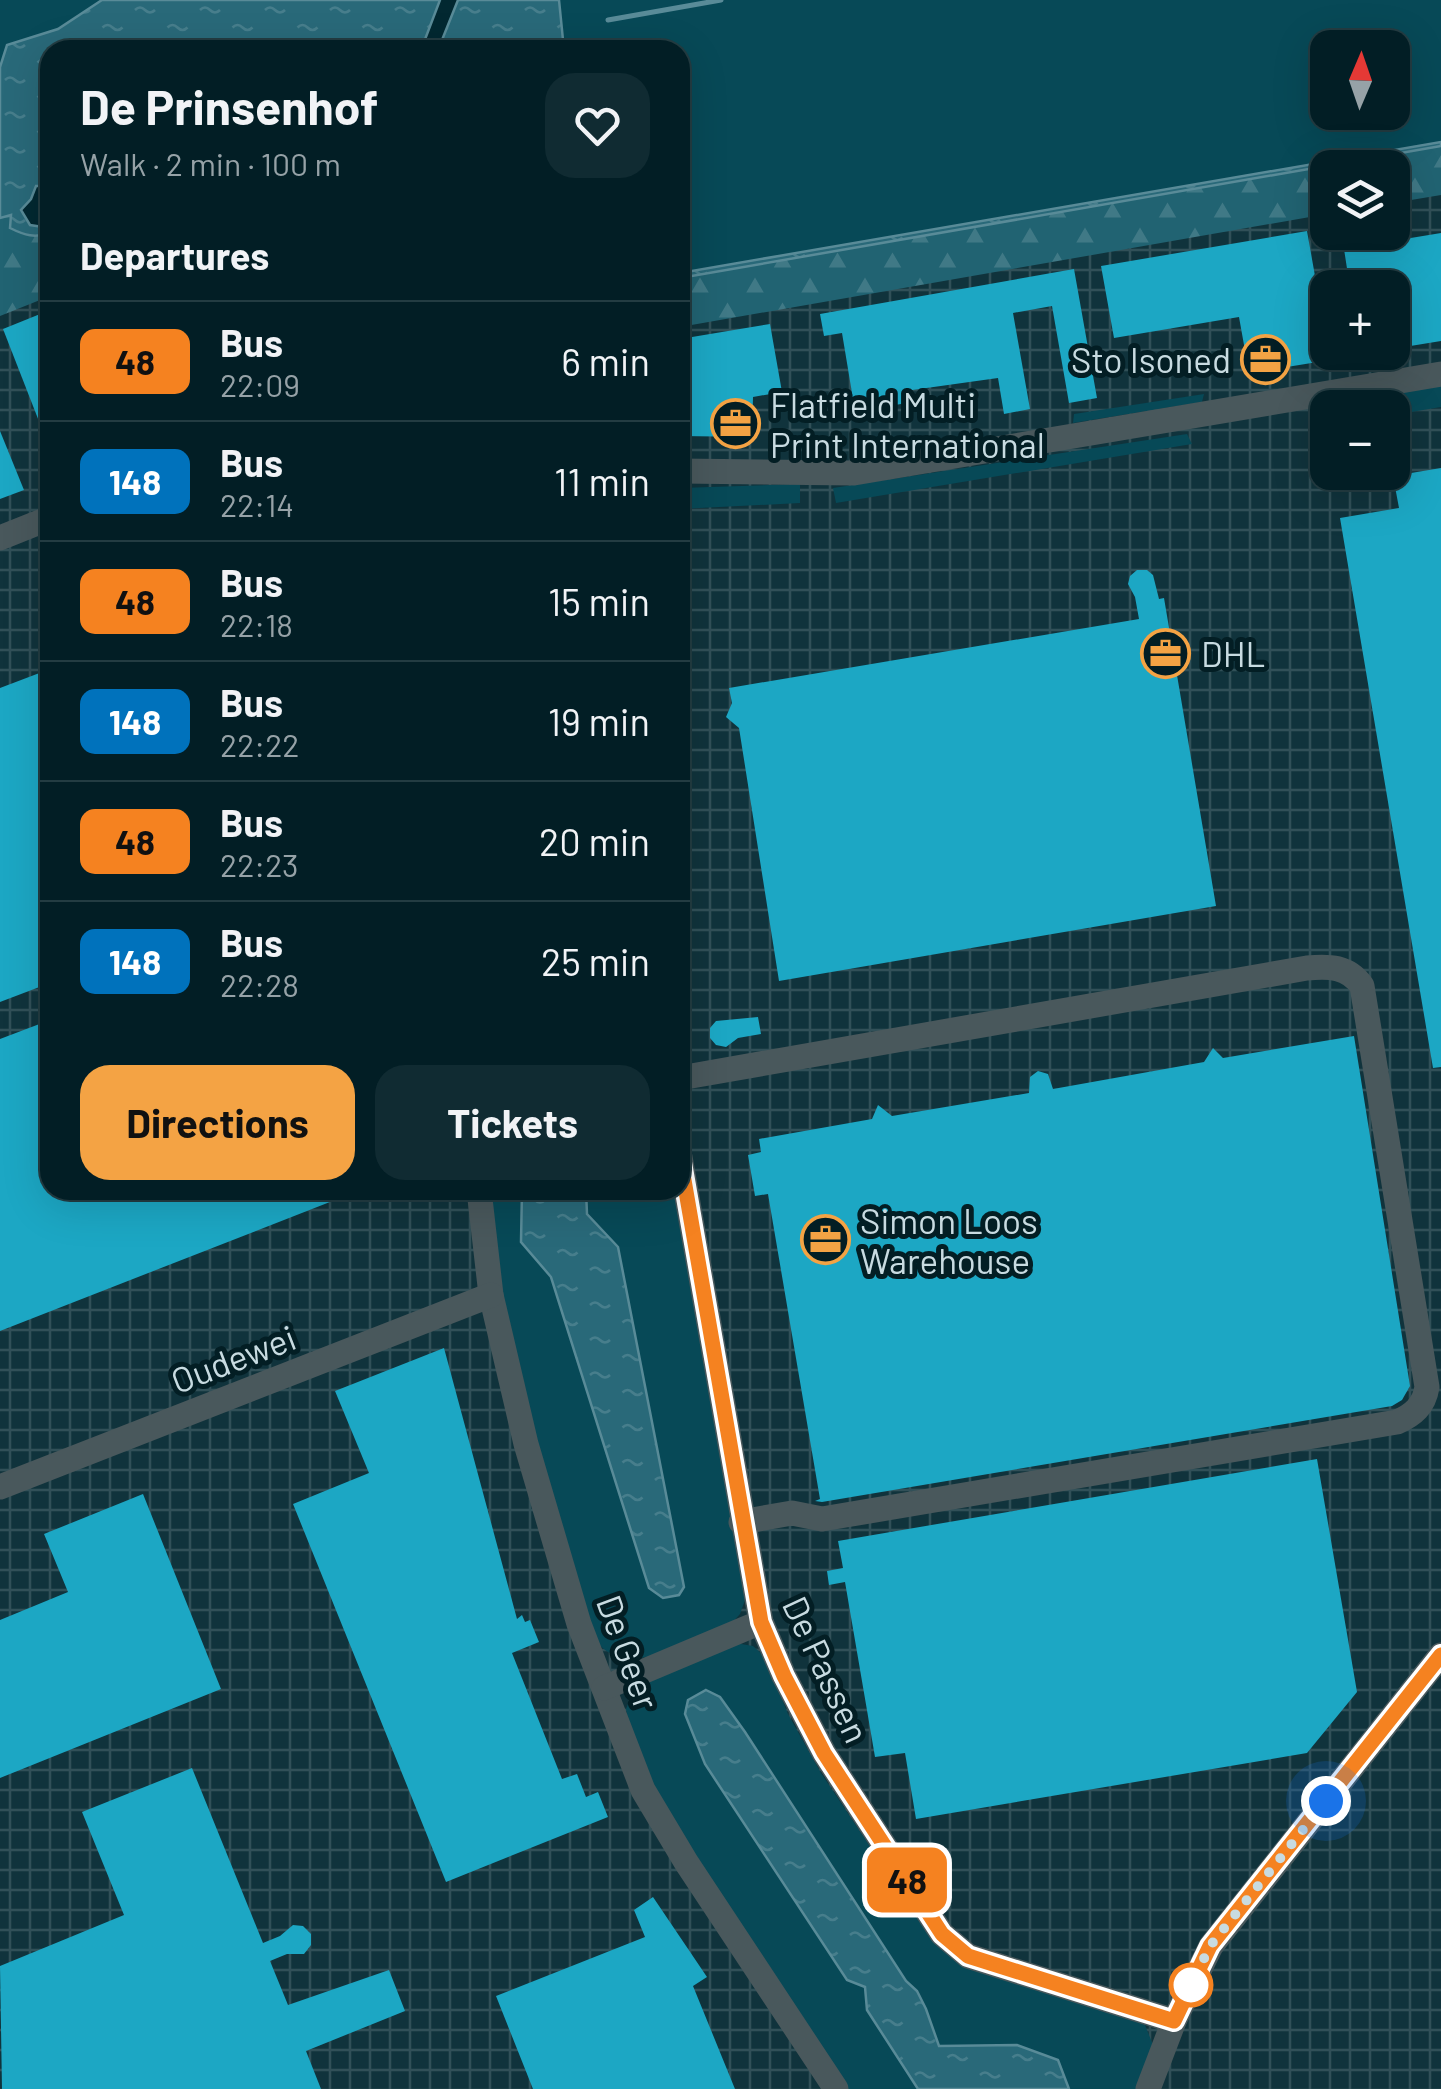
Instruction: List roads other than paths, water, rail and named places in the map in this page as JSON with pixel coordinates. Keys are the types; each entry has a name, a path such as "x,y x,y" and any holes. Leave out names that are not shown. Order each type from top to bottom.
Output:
{"street":[{"path":"690,471 854,473 1441,374"},
{"path":"0,538 40,522"},
{"path":"690,1076 1307,968 1325,966 1349,972 1362,986 1427,1387 1422,1404 1396,1422 822,1519 792,1513 742,1522"},
{"name":"De Geer","path":"479,1200 490,1295 526,1444 580,1624 643,1790 836,2089"},
{"name":"De Passen","path":"687,1200 761,1622 824,1753 942,1934 968,1956 1174,2021"},
{"name":"Oudewei","path":"0,1486 490,1295"},
{"path":"604,1688 761,1622"},
{"path":"1148,2089 1174,2021 1210,1946 1441,1655"}],"water":[{"path":"102,0 440,0 425,40 40,40 40,186 36,186 21,210 30,225 40,227 40,235 35,236 10,228 11,215 0,218 0,67 7,45 58,29"},
{"path":"458,0 559,0 563,40 442,40"},
{"path":"1441,142 1441,146 1410,151 1395,150"},
{"path":"1310,165 1310,169 690,276 690,271"},
{"path":"522,1200 586,1200 587,1214 618,1247 684,1587 679,1595 663,1598 649,1588 551,1277 521,1242"},
{"path":"706,1690 720,1697 745,1732 906,1981 917,1991 939,2046 1017,2045 1058,2060 1069,2089 918,2089 867,2010 865,1987 847,1980 705,1764 685,1714 688,1700"}],"waterway":[{"path":"608,20 721,0"}],"place":[{"name":"Sto Isoned","path":"1266,359"},
{"name":"Flatfield Multi Print International","path":"735,424"},
{"name":"DHL","path":"1166,653"},
{"name":"Simon Loos Warehouse","path":"825,1240"}]}
